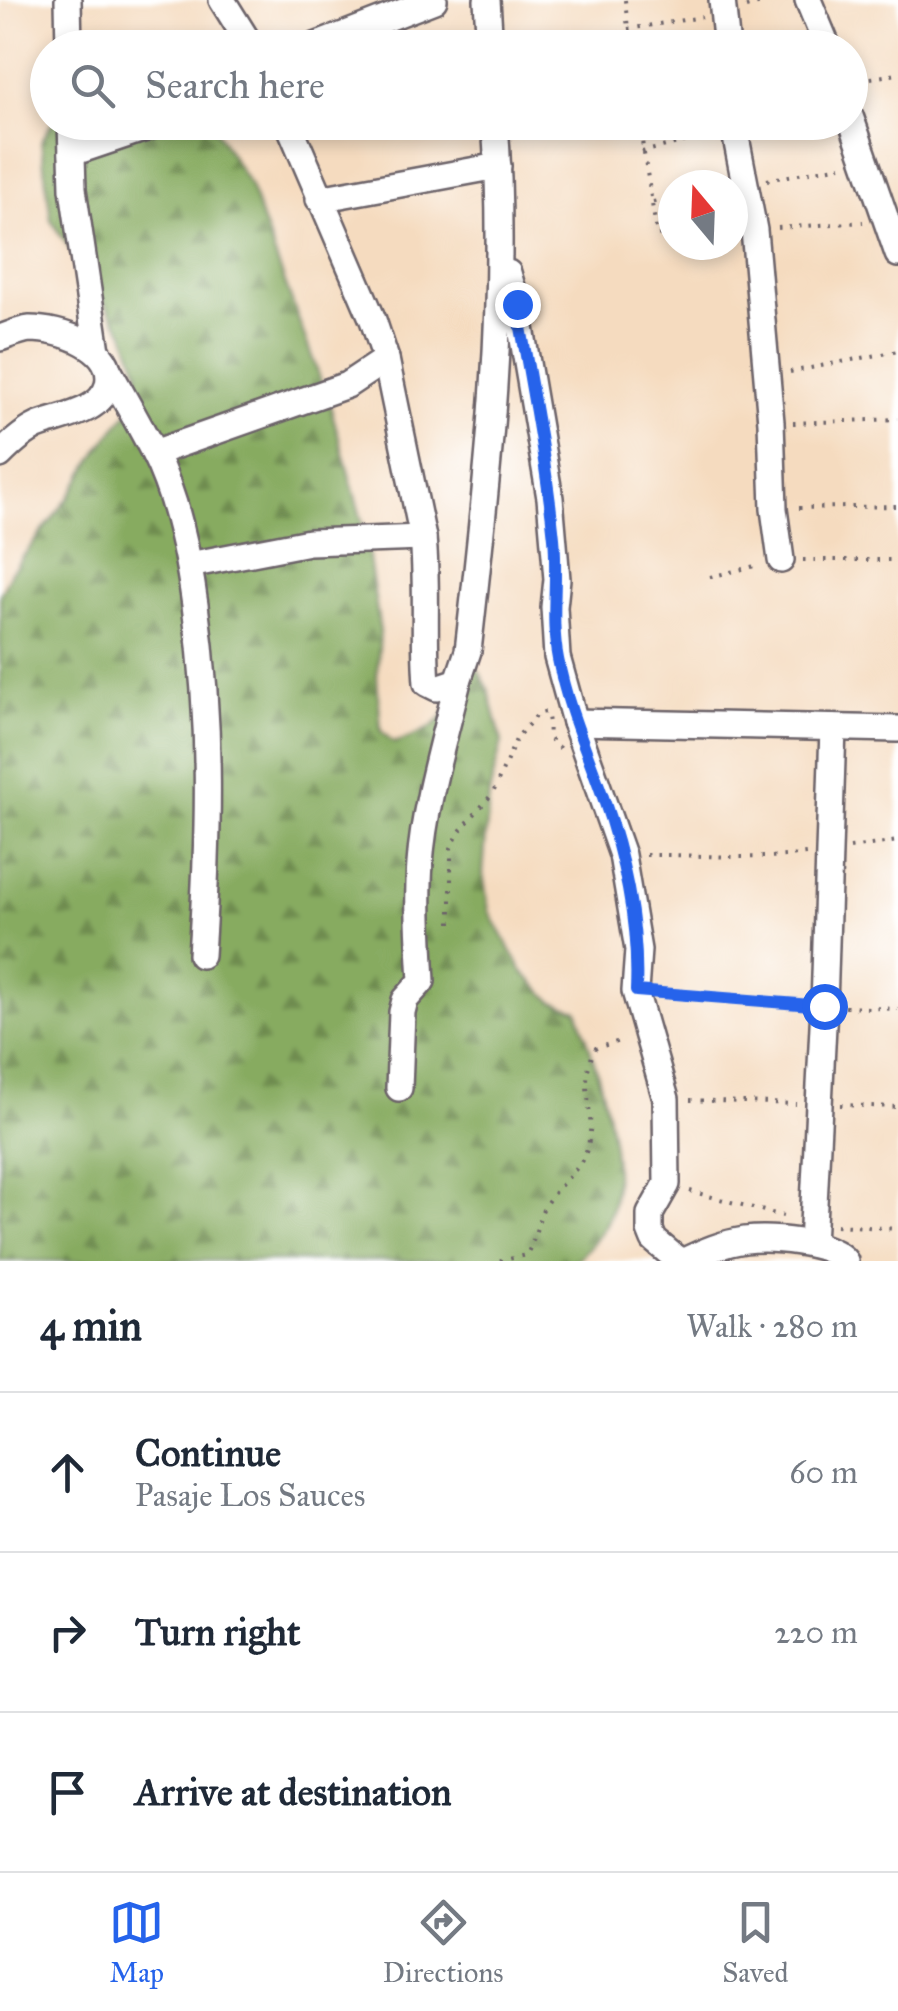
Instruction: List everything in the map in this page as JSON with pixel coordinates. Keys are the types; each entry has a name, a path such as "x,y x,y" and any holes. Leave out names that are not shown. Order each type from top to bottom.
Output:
{"street":[{"path":"68,0 69,30"},
{"path":"222,0 241,30"},
{"path":"356,30 434,0"},
{"path":"486,0 488,30"},
{"path":"722,0 726,30"},
{"path":"808,0 820,30"},
{"path":"0,455 33,427 77,412 100,400 108,388 74,189 72,140"},
{"path":"72,153 111,140"},
{"path":"295,140 373,320 386,360 423,538 427,683 437,688 458,681"},
{"path":"399,1088 402,1012 405,1000 422,981 420,861 436,768 468,651 494,410 500,315 496,140"},
{"path":"736,140 741,170"},
{"path":"859,140 898,254"},
{"path":"319,199 498,166"},
{"path":"748,203 754,230 772,422 774,509 781,560"},
{"path":"498,242 517,304 550,498 557,578 557,656 575,722 622,855 638,950 636,991 666,1099 666,1184 650,1214 650,1230 674,1257 748,1240 812,1234 845,1261"},
{"path":"0,338 28,329 70,336 103,361 154,453 180,526 189,565 207,706 210,824 201,956"},
{"path":"154,453 347,385 386,360"},
{"path":"189,565 309,542 423,538"},
{"path":"575,722 898,730"},
{"path":"812,1234 833,728"}],"path":[{"path":"625,0 628,30"},
{"path":"868,78 898,74"},
{"path":"641,140 658,235"},
{"path":"642,152 684,140"},
{"path":"748,184 866,160"},
{"path":"653,202 658,201"},
{"path":"754,230 888,220"},
{"path":"766,376 898,351"},
{"path":"772,422 898,419"},
{"path":"774,509 898,506"},
{"path":"451,924 451,848 460,831 492,794 517,737 539,714 546,712 551,742 565,752 571,751 575,722"},
{"path":"622,855 704,854 764,860 898,841"},
{"path":"636,991 898,1008"},
{"path":"500,1261 526,1255 534,1244 545,1205 585,1160 590,1136 586,1066 596,1048 641,1040 651,1056"},
{"path":"666,1099 898,1106"},
{"path":"666,1184 812,1234 898,1229"}],"green space":[{"path":"222,140 249,184 331,409 365,532 380,632 377,677 381,731 394,743 433,726 452,699 458,668 476,666 488,688 502,742 489,794 483,874 489,911 523,972 553,1002 577,1010 600,1084 612,1142 614,1196 609,1217 576,1261 0,1261 0,595 11,572 130,409 139,372 125,334 51,220 41,142"}],"route":[{"path":"517,304 550,498 557,578 557,656 575,722 622,855 638,950 636,991 824,1006"}]}
